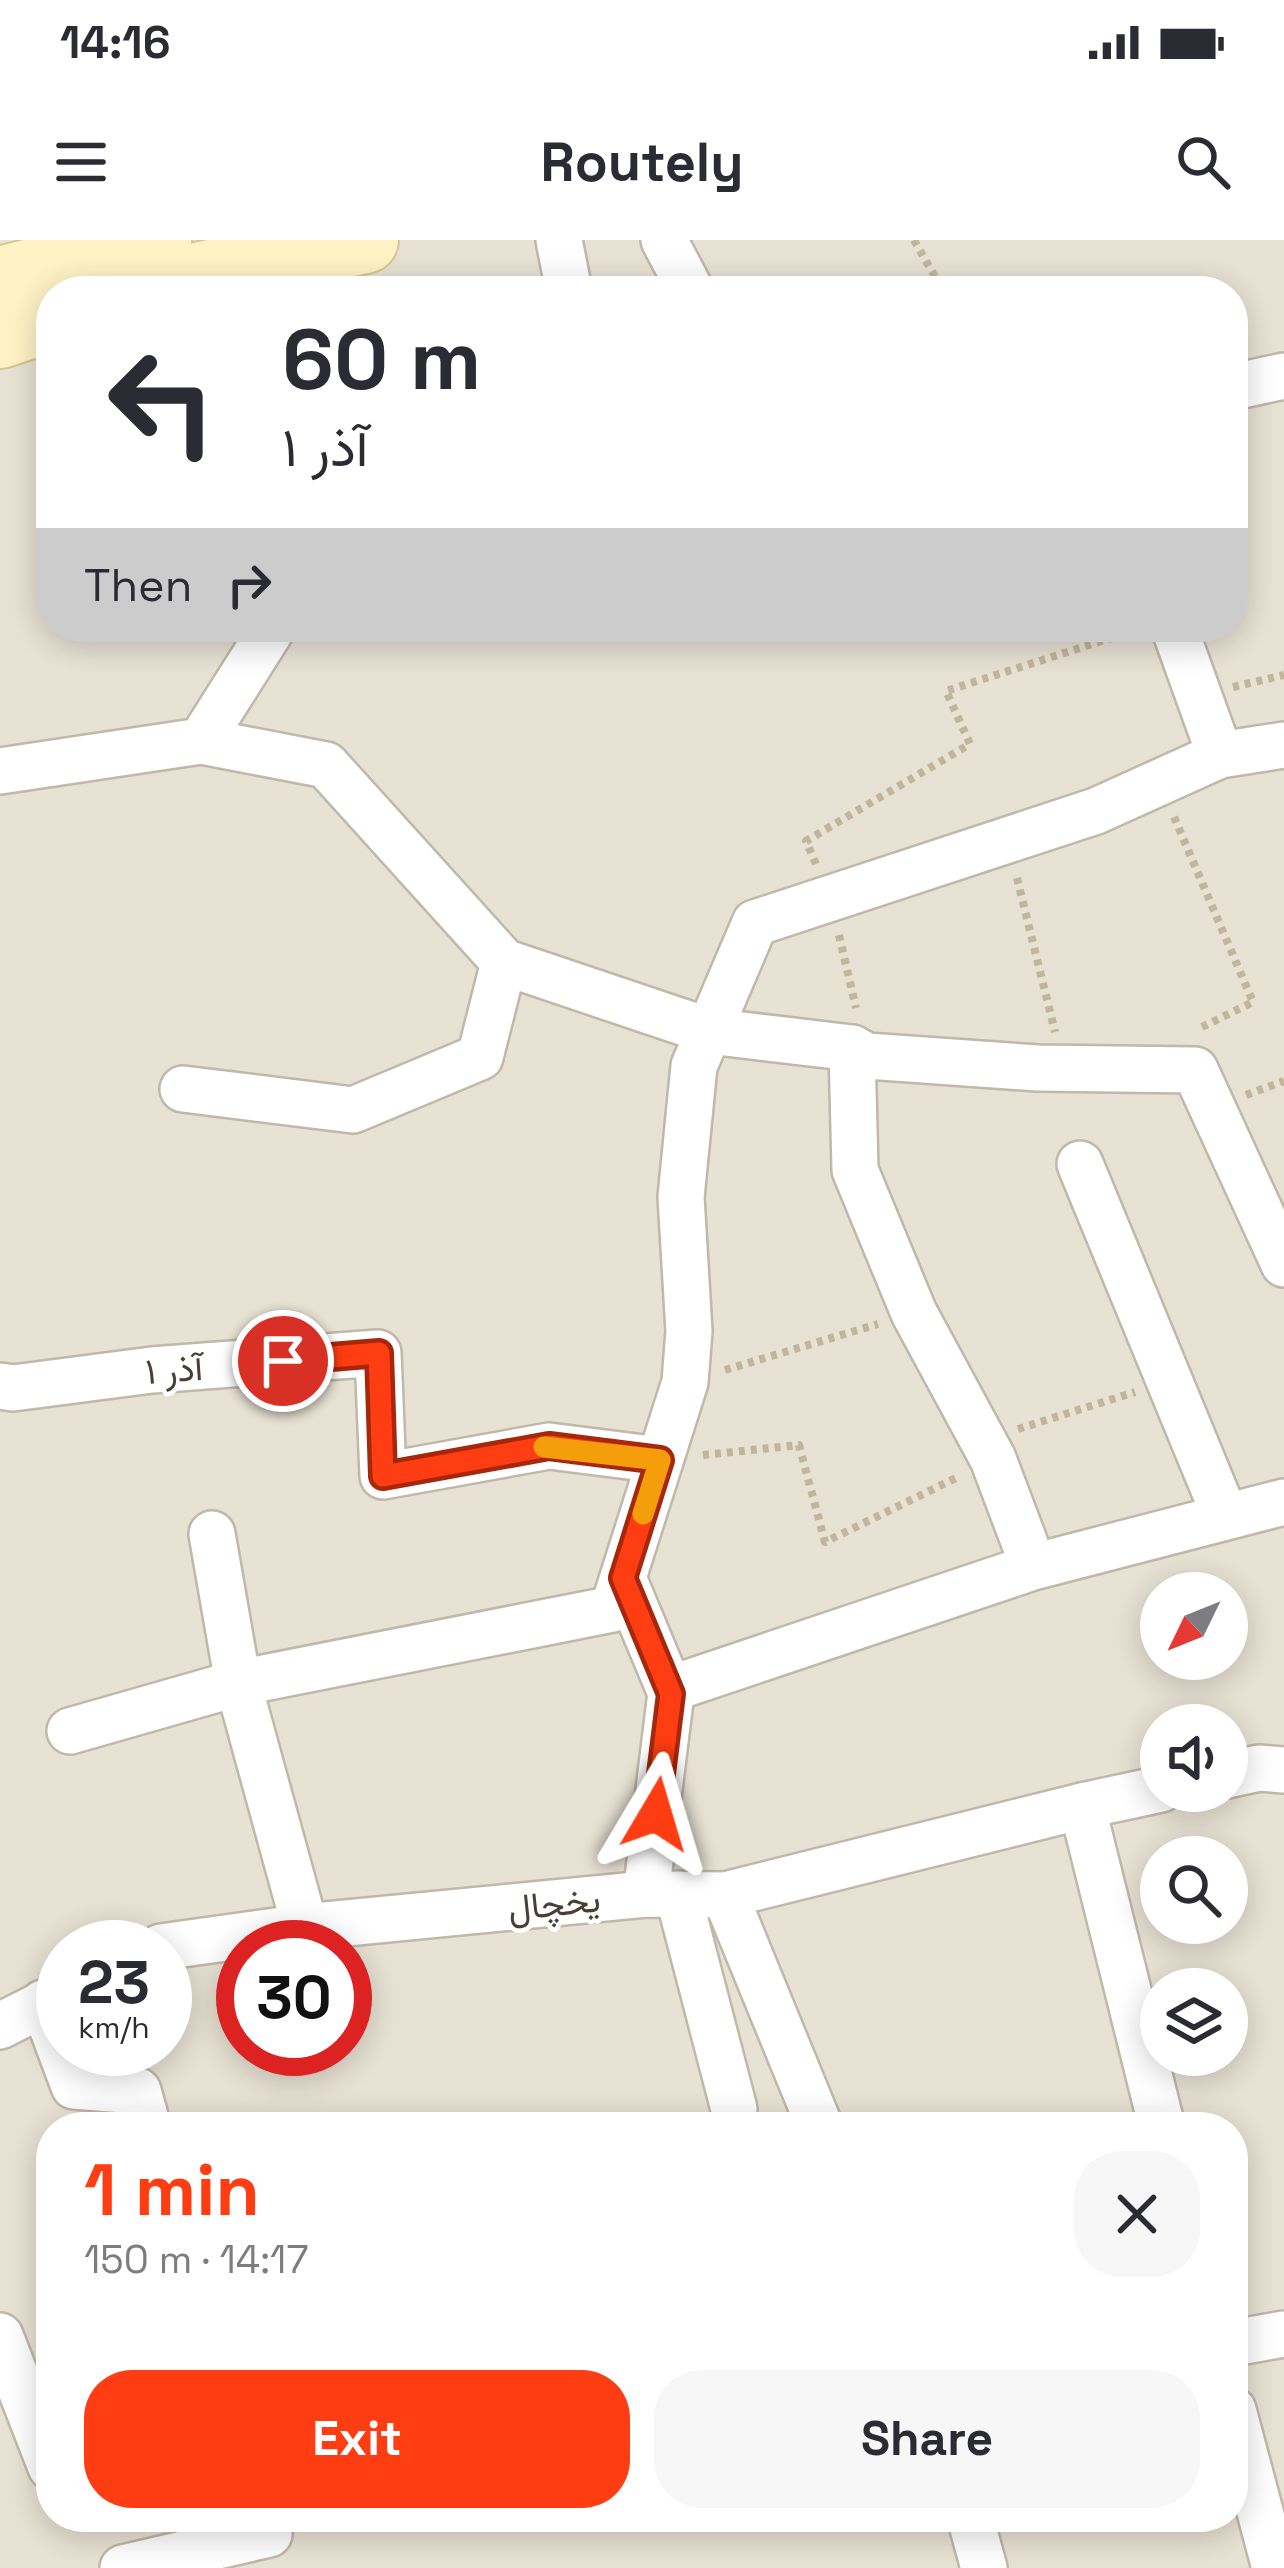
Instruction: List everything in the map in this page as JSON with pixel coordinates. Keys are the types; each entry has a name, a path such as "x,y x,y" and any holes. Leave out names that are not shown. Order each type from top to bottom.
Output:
{"main road":[{"path":"0,280 158,240"},
{"path":"194,276 364,240"},
{"path":"0,334 36,323"}],"street":[{"path":"559,240 566,276"},
{"path":"664,240 684,276"},
{"path":"1248,384 1284,376"},
{"path":"201,741 264,642"},
{"path":"1179,642 1220,755"},
{"path":"0,771 201,741 326,765 505,962 709,1031 859,1052 1064,1069 1195,1070 1284,1264"},
{"path":"70,1731 238,1683 613,1609 685,1382 689,1331 681,1197 694,1066 754,923 1096,811 1220,755 1284,746"},
{"path":"183,1089 353,1110 480,1057 505,962"},
{"path":"859,1052 855,1170 914,1313 987,1450 1025,1544"},
{"path":"1080,1164 1226,1516"},
{"name":"آذر ۱","path":"0,1386 379,1353 383,1476 549,1446 660,1460"},
{"path":"670,1689 1033,1567 1284,1502"},
{"path":"212,1534 238,1683 303,1920"},
{"path":"623,1578 670,1689 662,1894 734,2109"},
{"path":"1248,1770 1284,1770"},
{"name":"یخچال","path":"372,1921 662,1894 725,1895 1140,1794"},
{"path":"1082,1806 1158,2112"},
{"path":"725,1895 814,2112"},
{"path":"0,2026 36,2007"},
{"path":"72,2076 74,2086 138,2091 144,2112"},
{"path":"1248,2340 1284,2334"},
{"path":"0,2336 36,2428"},
{"path":"1248,2466 1275,2568"},
{"path":"974,2532 985,2568"},
{"path":"123,2568 273,2540"}],"path":[{"path":"914,240 935,276"},
{"path":"859,1052 831,898 806,841 970,744 946,691 1100,642"},
{"path":"1160,782 1253,1002 1192,1032 1195,1070"},
{"path":"1008,840 1064,1069"},
{"path":"685,1382 914,1313"},
{"path":"660,1460 799,1445 825,1542 987,1450 1170,1381"}],"shaded area":[{"path":"0,240 1284,240 1284,2568 0,2568"}],"slow traffic":[{"path":"544,1447 660,1460 643,1514"}],"route":[{"path":"283,1361 379,1353 383,1476 549,1446 660,1460 623,1578 671,1694 656,1814"}]}
